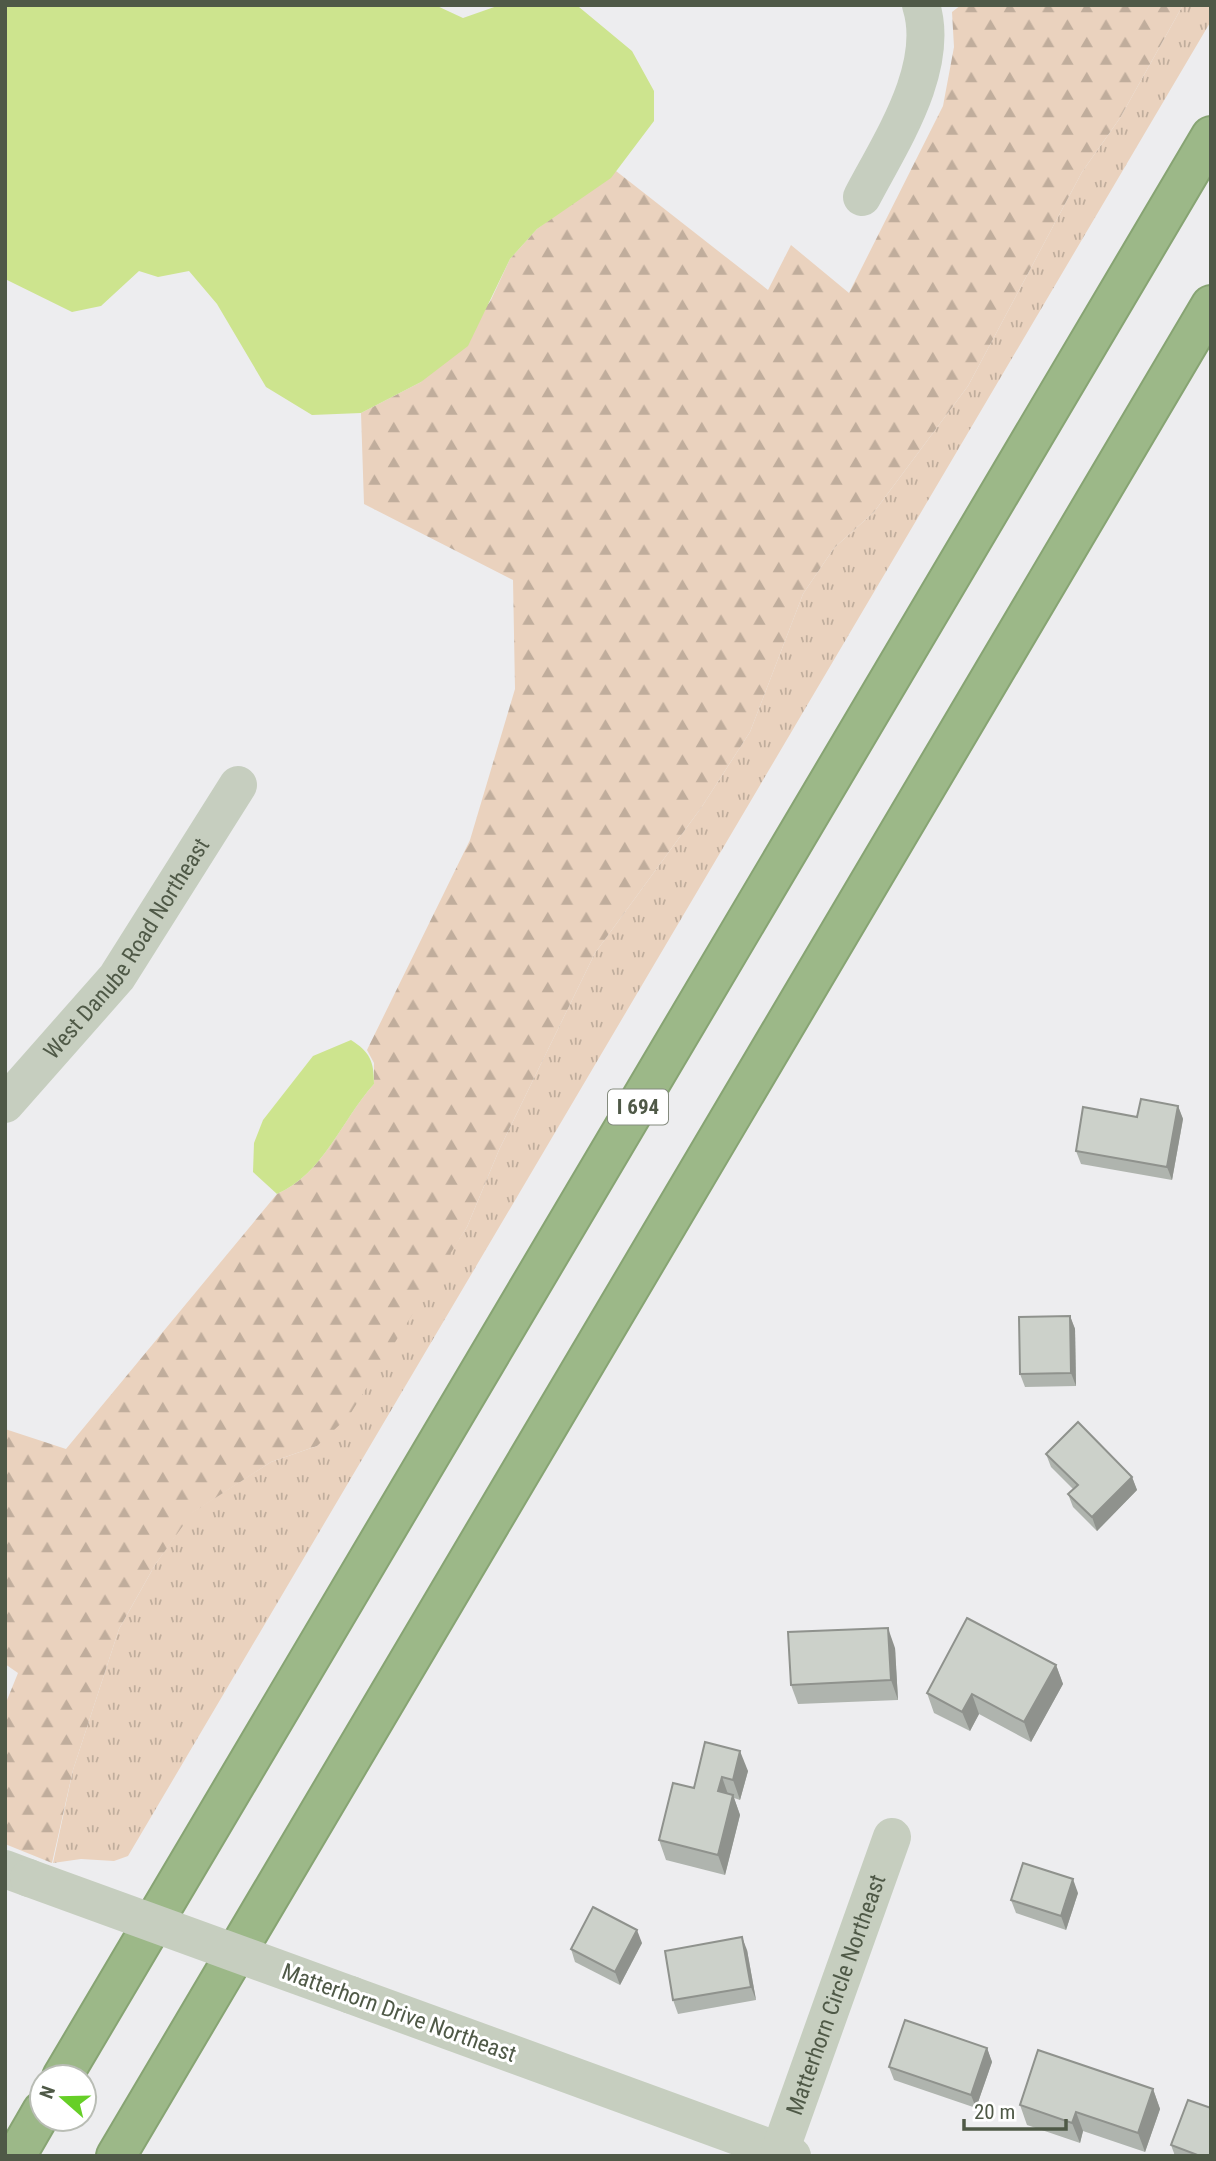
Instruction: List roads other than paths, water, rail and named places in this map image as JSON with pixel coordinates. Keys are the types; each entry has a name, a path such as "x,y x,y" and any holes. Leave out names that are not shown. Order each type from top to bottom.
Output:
{"highway":[{"name":"I 694","path":"70,2063 1211,136"},
{"path":"116,2156 1211,305"},
{"path":"16,2156 29,2133"}],"street":[{"path":"862,197 919,85 926,21 921,5"},
{"name":"West Danube Road Northeast","path":"5,1104 117,977 239,785"},
{"name":"Matterhorn Circle Northeast","path":"786,2154 892,1837"},
{"name":"Matterhorn Drive Northeast","path":"17,1874 351,1995 708,2141 786,2154"}]}
